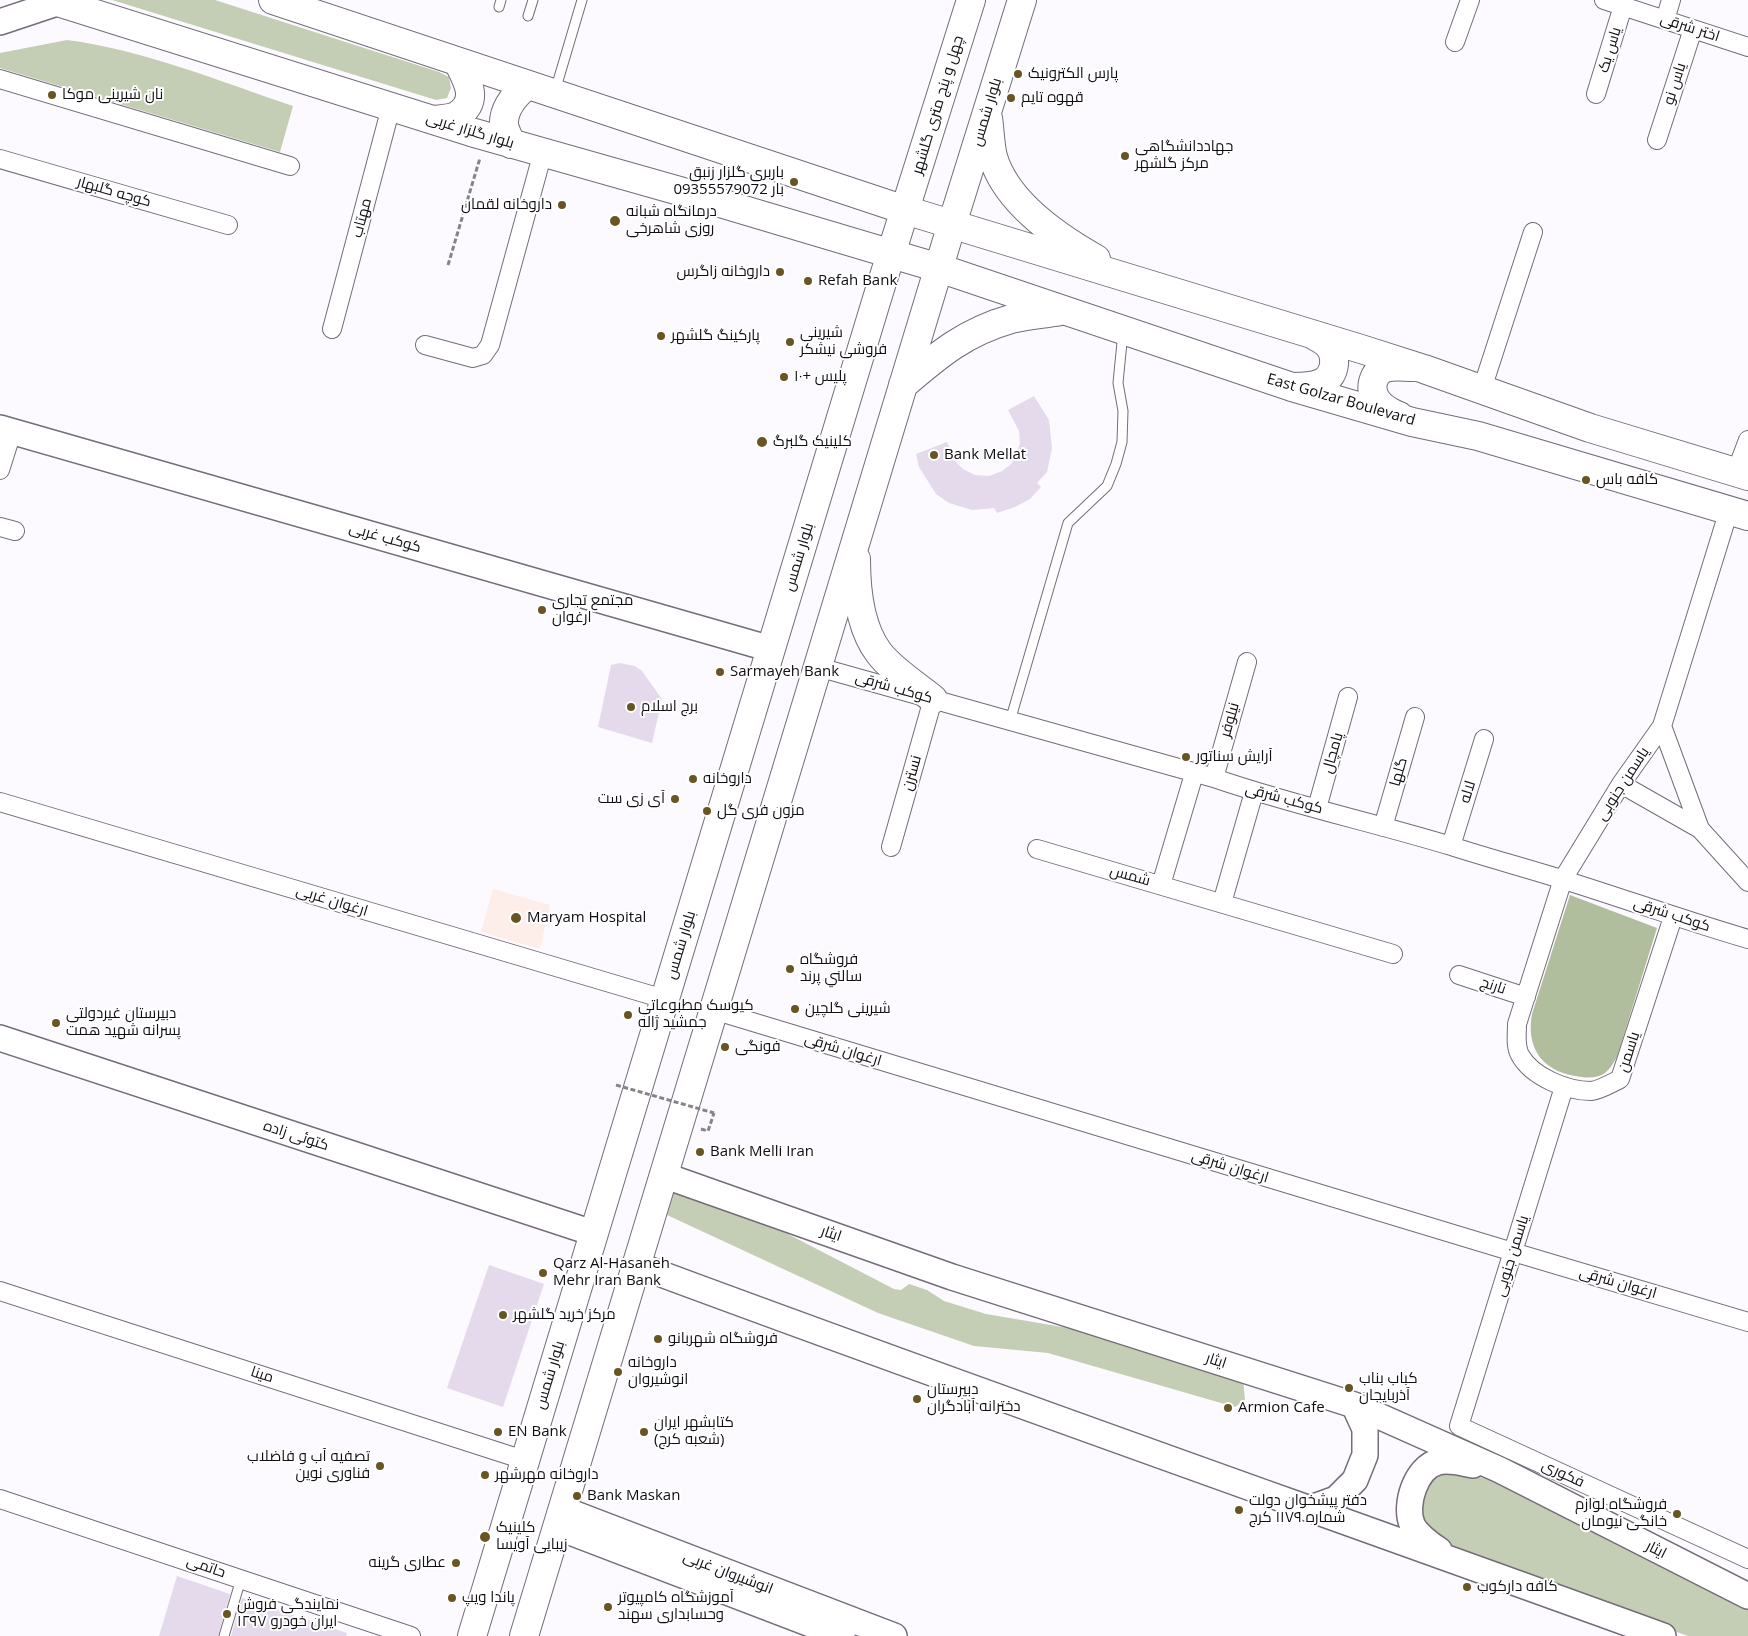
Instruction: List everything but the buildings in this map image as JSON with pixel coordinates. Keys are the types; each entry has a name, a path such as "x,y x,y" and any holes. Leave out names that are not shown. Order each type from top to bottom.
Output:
{"main road":[{"path":"273,0 905,210 1424,369 1590,428 1742,474"},
{"name":"چهل و پنج متری گلشهر","path":"891,254 971,0"},
{"name":"بلوار شمس","path":"939,268 1022,0"},
{"path":"0,22 55,1"},
{"name":"بلوار گلزار غربی","path":"55,1 499,140 939,268"},
{"path":"434,120 457,116 466,105 471,94 469,83 458,62"},
{"path":"499,140 507,109 516,94 527,85"},
{"path":"987,110 994,157 1005,182 1022,205 1048,228 1086,254 1130,279"},
{"name":"بلوار شمس","path":"472,1636 891,254"},
{"path":"524,1636 939,268"},
{"name":"East Golzar Boulevard","path":"939,268 1292,387 1412,422 1478,436 1739,513"},
{"path":"903,386 942,351 976,331 1012,319 1067,310"},
{"path":"1292,387 1310,386 1323,382 1333,370 1333,354 1327,344 1312,334"},
{"path":"1412,422 1382,407 1376,401 1372,387 1378,372 1385,368 1400,366 1424,369"},
{"name":"کوکب غربی","path":"6,430 770,649"},
{"path":"856,542 856,572 862,616 873,643 885,659 932,699"},
{"name":"کتوئی زاده","path":"0,1038 593,1234"},
{"name":"ایثار","path":"663,1175 952,1277 1354,1405 1500,1470 1748,1596"},
{"path":"637,1265 879,1356 1311,1508 1663,1636"},
{"path":"1311,1508 1336,1498 1355,1480 1365,1455 1365,1429 1354,1405"},
{"path":"1454,1560 1428,1542 1412,1525 1409,1508 1413,1487 1422,1473 1437,1462 1458,1462 1500,1470"},
{"name":"انوشیروان غربی","path":"559,1518 894,1636"},
{"name":"انوشیروان غربی","path":"591,1530 842,1636"}],"street":[{"path":"1454,42 1470,0"},
{"name":"اختر شرقی","path":"1604,0 1748,47"},
{"path":"1665,20 1671,0"},
{"name":"یاس یک","path":"1596,94 1623,6"},
{"name":"یاس نو","path":"1657,140 1693,29"},
{"path":"0,79 290,166"},
{"name":"مهتاب","path":"332,329 391,107"},
{"path":"425,345 473,358 483,355 490,345 543,152"},
{"name":"کوچه گلبهار","path":"0,159 228,225"},
{"path":"1482,389 1533,232"},
{"path":"0,470 6,430"},
{"path":"1742,474 1748,440"},
{"name":"یاسمن جنوبی","path":"1520,1055 1516,1042 1517,1024 1563,879 1621,784 1662,726 1739,513"},
{"name":"نیلوفر","path":"1214,778 1247,662"},
{"name":"کوکب شرقی","path":"818,667 1194,774 1214,778 1254,792 1451,846 1563,879 1674,917 1748,939"},
{"name":"پامچال","path":"1317,808 1348,697"},
{"name":"نسترن","path":"892,847 932,699"},
{"name":"گلها","path":"1383,827 1415,717"},
{"path":"1662,726 1700,829"},
{"name":"لاله","path":"1451,846 1484,739"},
{"path":"1161,885 1194,774"},
{"path":"1621,784 1700,829 1748,882"},
{"path":"1222,903 1254,792"},
{"name":"ارغوان غربی","path":"0,802 664,999"},
{"name":"شمس","path":"1037,848 1393,954"},
{"name":"یاسمن","path":"1520,1055 1536,1073 1564,1087 1593,1091 1620,1079 1674,917"},
{"name":"نارنج","path":"1459,975 1526,997"},
{"name":"ارغوان شرقی","path":"713,1010 1748,1322"},
{"name":"یاسمن جنوبی","path":"1459,1426 1564,1087"},
{"name":"مینا","path":"0,1290 524,1460"},
{"name":"فکوری","path":"1459,1426 1748,1559"},
{"name":"حاتمی","path":"0,1499 411,1636"},
{"path":"1606,1524 1616,1499"},
{"path":"1705,1540 1748,1552"}],"lane":[{"path":"528,16 533,0"},
{"path":"554,94 582,0"},
{"path":"1010,721 1068,523 1107,486 1118,457 1122,442 1123,411 1118,383 1124,330"},
{"path":"224,1636 241,1579"}],"path":[{"path":"448,265 499,140"},
{"path":"616,1085 714,1113 708,1131"}],"shaded area":[{"name":"Maryam Hospital","path":"493,889 550,905 540,949 481,932"}],"green space":[{"path":"112,0 215,0 439,72 449,77 451,88 447,98 436,100"},
{"path":"67,40 124,51 153,59 293,106 280,152 0,68 0,53"},
{"path":"1570,895 1657,928 1617,1057 1605,1073 1587,1078 1563,1073 1553,1068 1538,1055 1531,1037 1532,1014"},
{"path":"675,1185 755,1217 894,1289 901,1290 909,1284 927,1290 944,1301 986,1314 1098,1333 1243,1379 1245,1400 1235,1407 1048,1353 974,1346 878,1313 667,1215"},
{"path":"1454,1471 1497,1481 1748,1610 1748,1636 1688,1636 1460,1555 1424,1524 1420,1515 1420,1503 1427,1485 1439,1475"}],"place":[{"name":"پارس الکترونیک","path":"1018,74"},
{"name":"نان شیرینی موکا","path":"52,95"},
{"name":"قهوه تایم","path":"1011,98"},
{"name":"جهاددانشگاهی مرکز گلشهر","path":"1125,156"},
{"name":"باربری گلزار زنبق بار 09355579072","path":"794,182"},
{"name":"داروخانه لقمان","path":"562,205"},
{"name":"درمانگاه شبانه روزی شاهرخی","path":"615,221"},
{"name":"داروخانه زاگرس","path":"780,272"},
{"name":"Refah Bank","path":"808,281"},
{"name":"پارکینگ گلشهر","path":"661,336"},
{"name":"شیرینی فروشی نیشکر","path":"790,342"},
{"name":"پلیس +۱۰","path":"784,377"},
{"name":"کلینیک گلبرگ","path":"762,442"},
{"name":"Bank Mellat","path":"934,455"},
{"name":"کافه باس","path":"1586,480"},
{"name":"مجتمع تجاری ارغوان","path":"542,610"},
{"name":"Sarmayeh Bank","path":"720,672"},
{"name":"برج اسلام","path":"631,707"},
{"name":"آرایش سناتور","path":"1186,757"},
{"name":"داروخانه","path":"693,779"},
{"name":"آی زی ست","path":"675,799"},
{"name":"مزون فری گل","path":"707,811"},
{"name":"Maryam Hospital","path":"516,918"},
{"name":"فروشگاه سالني پرند","path":"790,969"},
{"name":"شیرینی گلچین","path":"795,1009"},
{"name":"کیوسک مطبوعاتی جمشید ژاله","path":"628,1015"},
{"name":"دبیرستان غیردولتی پسرانه شهید همت","path":"56,1023"},
{"name":"فونگی","path":"725,1047"},
{"name":"Bank Melli Iran","path":"700,1152"},
{"name":"Qarz Al-Hasaneh Mehr Iran Bank","path":"543,1273"},
{"name":"مرکز خرید گلشهر","path":"503,1315"},
{"name":"فروشگاه شهربانو","path":"658,1339"},
{"name":"داروخانه انوشیروان","path":"618,1372"},
{"name":"کباب بناب آذربايجان","path":"1349,1388"},
{"name":"دبيرستان دخترانه آبادگران","path":"917,1399"},
{"name":"Armion Cafe","path":"1228,1408"},
{"name":"EN Bank","path":"498,1432"},
{"name":"کتابشهر ایران (شعبه کرج)","path":"644,1432"},
{"name":"تصفیه آب و فاضلاب فناوری نوین","path":"380,1466"},
{"name":"داروخانه مهرشهر","path":"485,1475"},
{"name":"Bank Maskan","path":"577,1496"},
{"name":"دفتر پیشخوان دولت شماره ۱۱۷۹ کرج","path":"1239,1510"},
{"name":"فروشگاه لوازم خانگی نیومان","path":"1677,1514"},
{"name":"کلینیک زیبایی آویسا","path":"485,1537"},
{"name":"عطاری گرینه","path":"456,1563"},
{"name":"کافه دارکوب","path":"1467,1587"},
{"name":"پاندا ویپ","path":"452,1598"},
{"name":"آموزشگاه کامپیوتر وحسابداری سهند","path":"608,1607"},
{"name":"نمایندگی فروش ایران خودرو ۱۲۹۷","path":"227,1614"}]}
